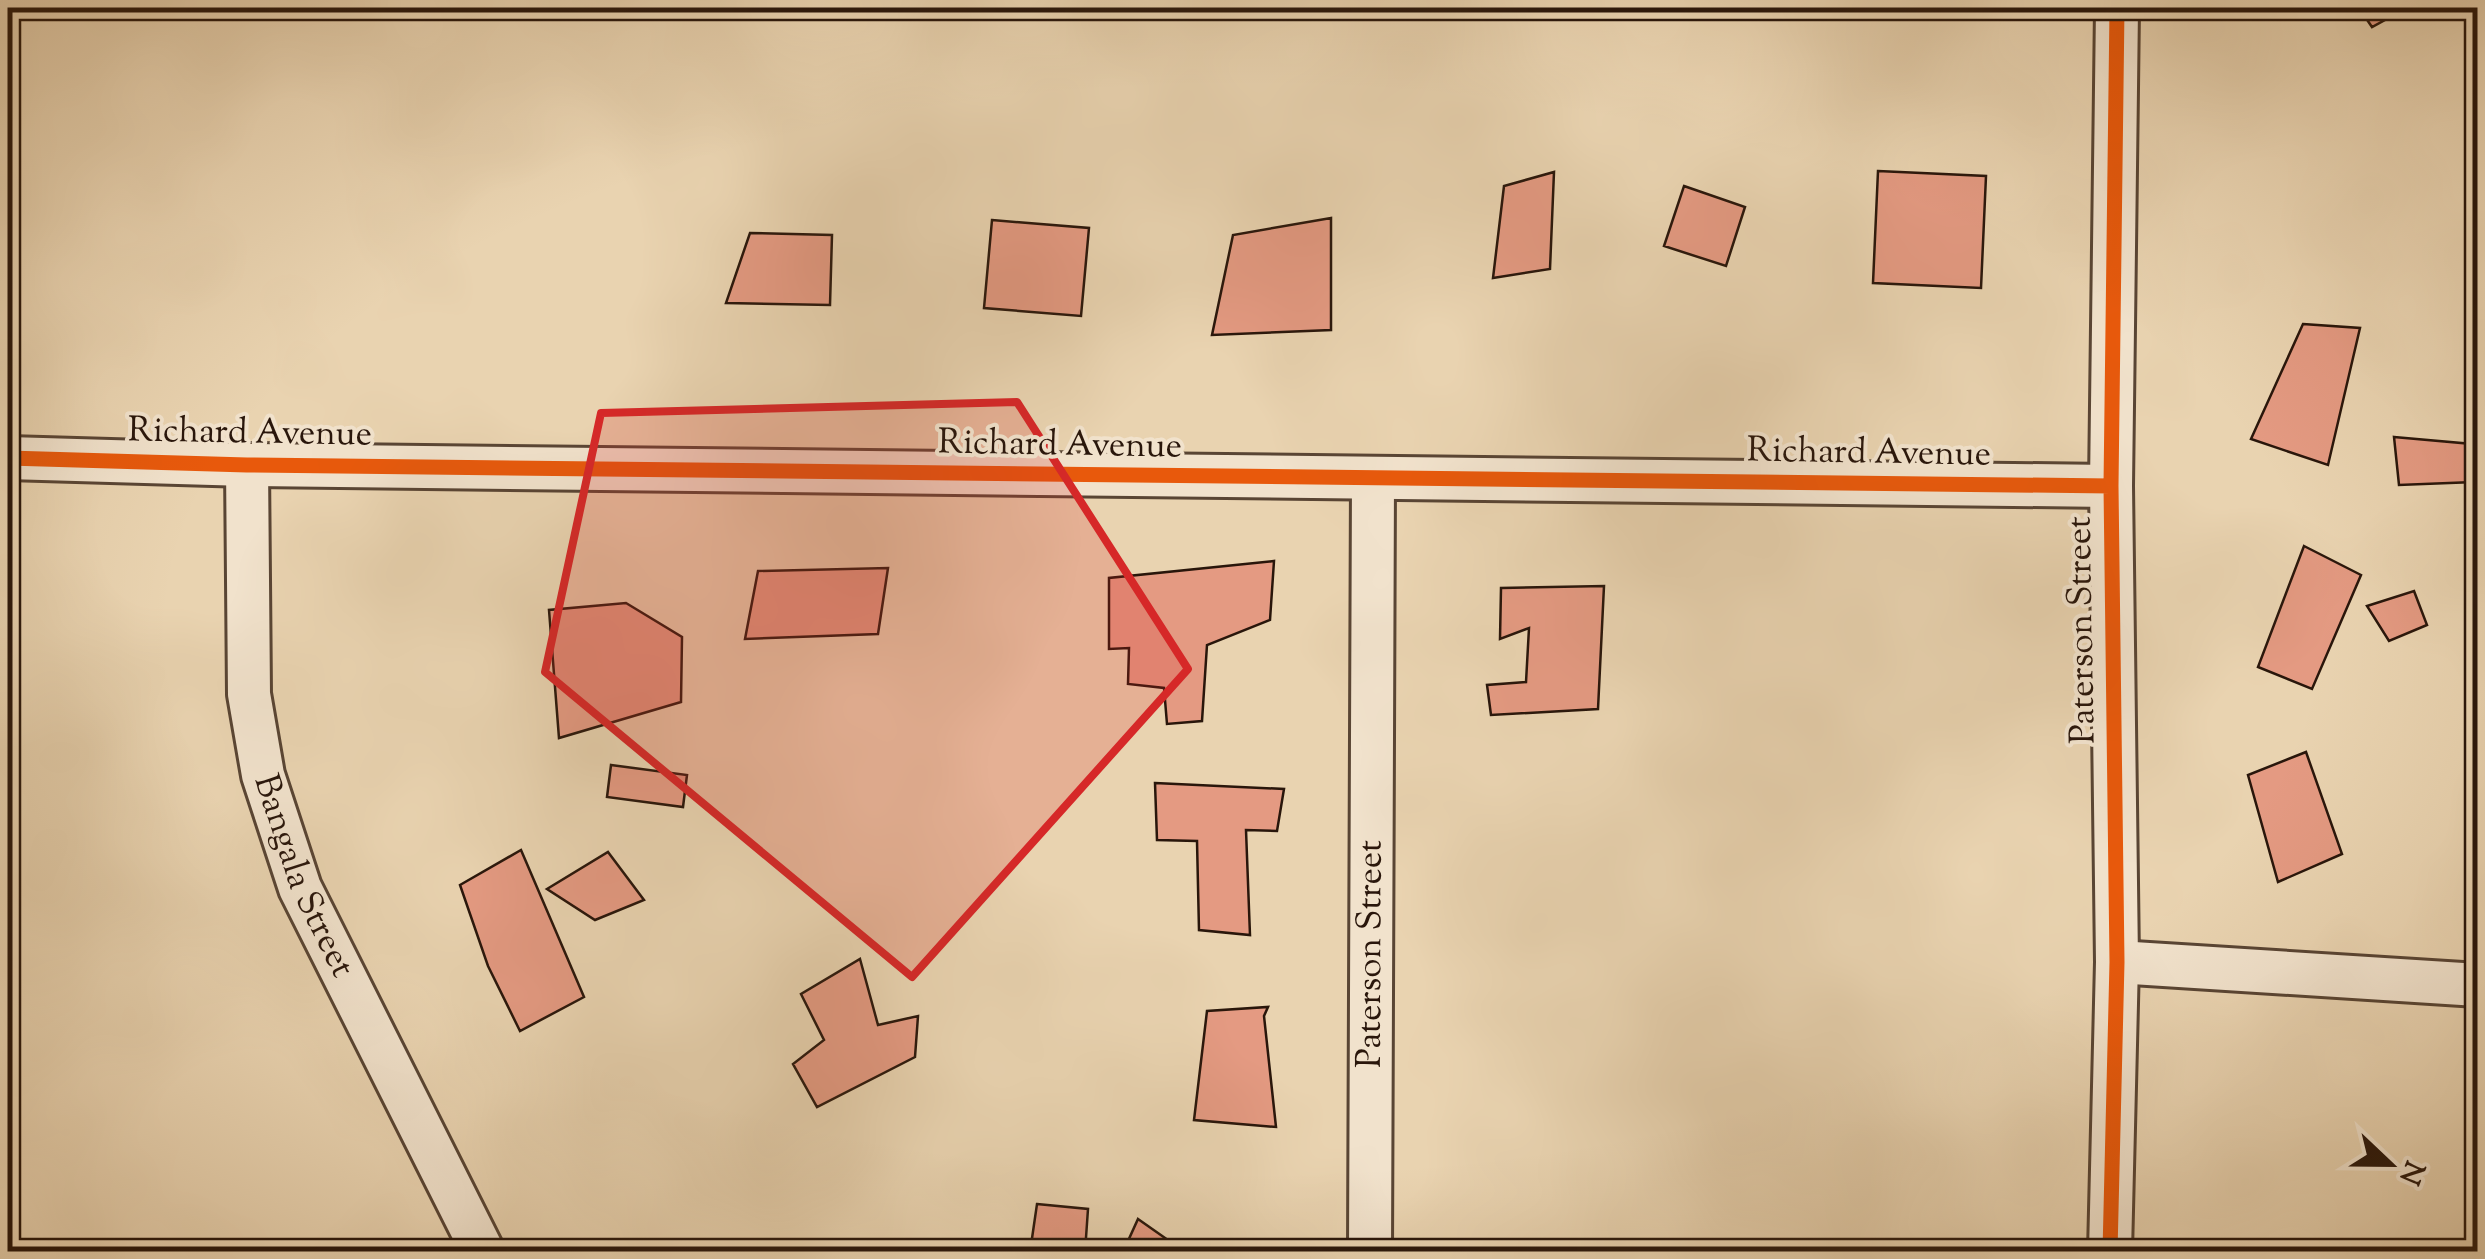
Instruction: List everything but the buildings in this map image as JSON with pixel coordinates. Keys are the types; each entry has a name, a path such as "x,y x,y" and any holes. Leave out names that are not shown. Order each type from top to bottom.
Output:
{"street":[{"name":"Paterson Street","path":"2110,1252 2117,962 2111,486 2117,8"},
{"name":"Richard Avenue","path":"8,458 247,465 1373,480 2111,486"},
{"name":"Bangala Street","path":"247,465 249,694 263,775 300,888 484,1252"},
{"name":"Paterson Street","path":"1370,1252 1373,480"},
{"path":"2117,962 2478,985"}],"highlighted area":[{"path":"1017,402 1188,669 912,977 545,672 601,413"}],"cycle path":[{"path":"2110,1252 2117,962 2111,486 2117,8"},
{"path":"8,458 247,465 2111,486"}]}
